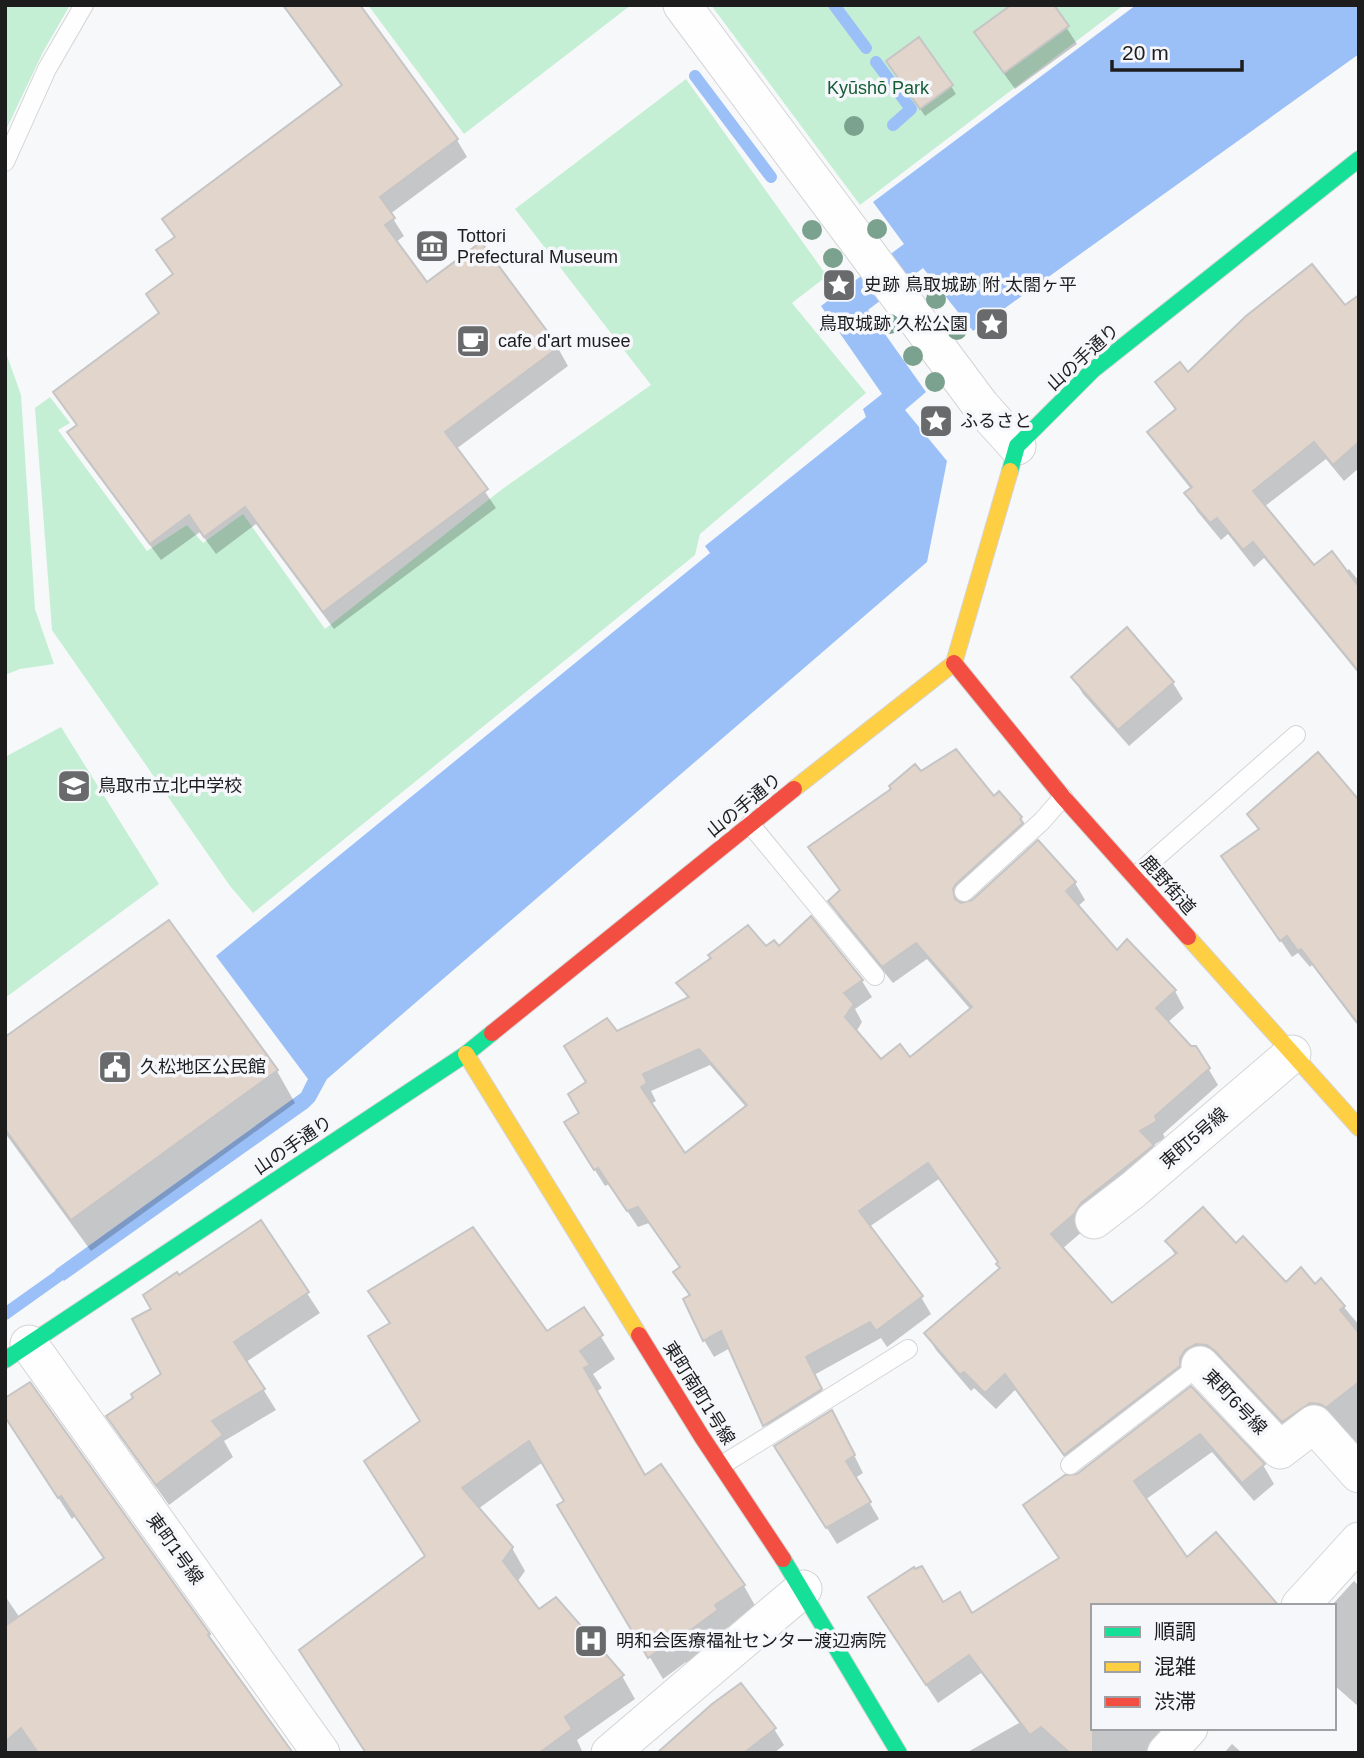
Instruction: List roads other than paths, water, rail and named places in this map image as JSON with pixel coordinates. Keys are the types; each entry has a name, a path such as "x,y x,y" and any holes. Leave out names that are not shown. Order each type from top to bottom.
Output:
{"street":[{"path":"682,5 981,406 1017,446"},
{"name":"山の手通り","path":"17,1352 466,1054 954,663 1017,446 1093,370 1359,159"},
{"name":"鹿野街道","path":"954,663 1063,797 1359,1128"},
{"name":"東町南町1号線","path":"466,1054 722,1465 803,1589 899,1753"},
{"name":"東町5号線","path":"1094,1220 1292,1054"},
{"name":"東町1号線","path":"17,1352 321,1753"},
{"name":"東町6号線","path":"1200,1366 1280,1450 1314,1424 1359,1474"},
{"path":"1302,1604 1359,1541"},
{"path":"610,1753 803,1589"},
{"path":"1166,1753 1187,1730"}],"lane":[{"path":"5,162 47,69 84,5"},
{"path":"1135,876 1296,735"},
{"path":"964,892 1042,821 1063,797"},
{"path":"750,824 875,976"},
{"path":"722,1465 908,1349"},
{"path":"1070,1465 1200,1366"}],"water":[{"path":"1136,5 1359,5 1359,54 973,331 923,268 868,310 926,392 905,410 947,461 927,562 327,1079 308,1108 64,1281 55,1270 301,1093 308,1079 216,956 710,553 705,546 866,417 863,409 882,394 821,306 904,244 873,202"}],"waterway":[{"path":"834,5 866,48"},
{"path":"876,62 911,109 893,125"},
{"path":"695,76 771,177"},
{"path":"5,1314 71,1267"}],"place":[{"name":"Tottori Prefectural Museum","path":"432,246"},
{"name":"史跡 鳥取城跡 附 太閤ヶ平","path":"839,285"},
{"name":"鳥取城跡 久松公園","path":"992,324"},
{"name":"cafe d'art musee","path":"473,341"},
{"name":"ふるさと","path":"936,421"},
{"name":"鳥取市立北中学校","path":"74,786"},
{"name":"久松地区公民館","path":"115,1067"},
{"name":"明和会医療福祉センター渡辺病院","path":"591,1641"}],"park label":[{"name":"Kyūshō Park","path":"878,88"}]}
